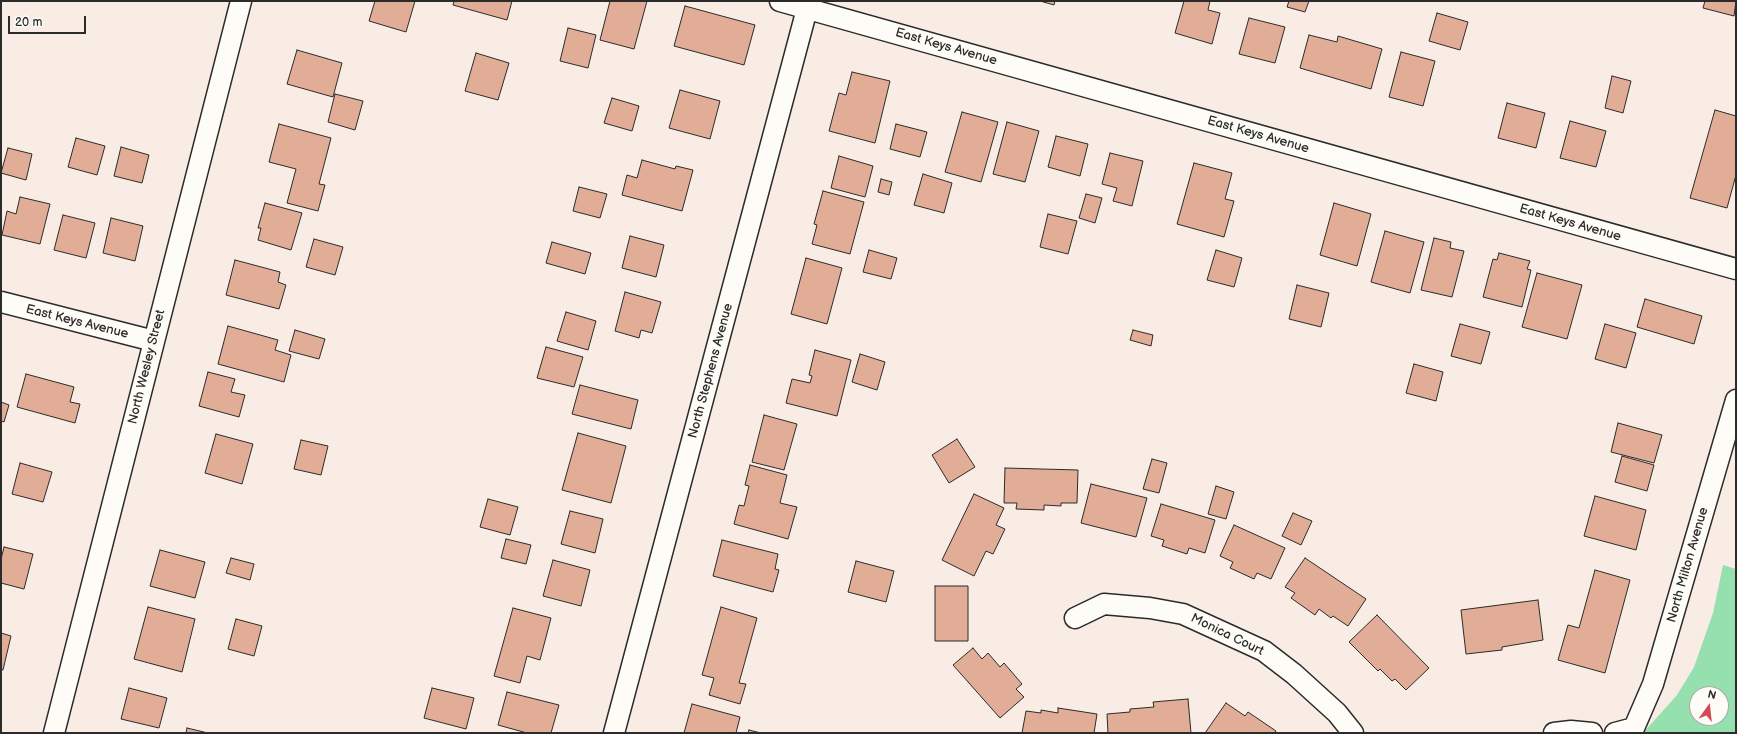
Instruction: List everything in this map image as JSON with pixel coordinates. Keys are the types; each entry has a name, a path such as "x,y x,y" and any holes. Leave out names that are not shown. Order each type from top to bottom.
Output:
{"street":[{"name":"North Wesley Street","path":"54,733 241,1"},
{"name":"East Keys Avenue","path":"780,1 1736,269"},
{"name":"North Stephens Avenue","path":"614,733 807,9"},
{"name":"East Keys Avenue","path":"1,302 154,342"},
{"name":"North Milton Avenue","path":"1625,730 1653,684 1736,400"},
{"name":"Monica Court","path":"1075,618 1104,604 1150,608 1183,614 1264,651 1294,674 1337,713 1353,733"},
{"path":"1554,733 1571,731 1592,733"}],"green space":[{"path":"1723,565 1736,569 1736,733 1643,733 1677,695 1694,667 1713,613"}],"building":[{"path":"375,1 415,1 406,32 369,21"},
{"path":"454,1 512,1 507,20 453,5"},
{"path":"610,1 647,1 634,49 600,40"},
{"path":"1040,1 1055,1 1054,5"},
{"path":"1184,1 1210,1 1208,10 1220,13 1212,44 1175,33"},
{"path":"1289,1 1309,1 1305,12 1287,7"},
{"path":"1705,1 1736,1 1734,16 1703,8"},
{"path":"685,6 755,25 744,65 674,46"},
{"path":"1437,13 1468,22 1460,50 1429,41"},
{"path":"1249,18 1285,27 1275,63 1239,54"},
{"path":"568,28 596,35 588,68 560,61"},
{"path":"1309,35 1337,42 1338,36 1382,49 1371,89 1300,68"},
{"path":"297,50 342,63 333,97 287,84"},
{"path":"1401,52 1435,61 1423,106 1389,97"},
{"path":"476,53 509,63 498,100 465,91"},
{"path":"852,72 890,81 875,143 829,131 839,93 846,95"},
{"path":"1612,76 1631,81 1623,113 1605,108"},
{"path":"680,90 720,101 710,139 669,128"},
{"path":"335,94 363,101 355,130 328,122"},
{"path":"612,98 639,106 632,131 604,123"},
{"path":"1507,103 1545,113 1536,148 1498,138"},
{"path":"1715,110 1736,116 1736,175 1727,208 1690,198"},
{"path":"962,112 998,122 981,182 945,172"},
{"path":"1570,121 1606,131 1596,167 1560,158"},
{"path":"1007,122 1039,131 1025,182 993,174"},
{"path":"279,124 331,138 319,184 325,185 318,211 287,203 296,169 269,162"},
{"path":"896,124 927,132 920,157 890,149"},
{"path":"1056,136 1088,144 1080,176 1048,167"},
{"path":"76,138 105,146 97,175 68,167"},
{"path":"121,147 149,155 142,183 114,176"},
{"path":"8,148 32,154 26,180 1,173"},
{"path":"1110,153 1143,161 1132,206 1113,201 1117,188 1102,184"},
{"path":"839,156 873,166 865,197 831,188"},
{"path":"642,160 675,169 676,166 693,170 682,211 622,195 627,175 637,178"},
{"path":"1194,163 1232,173 1225,199 1234,201 1224,237 1177,224"},
{"path":"923,174 952,183 944,213 914,205"},
{"path":"881,179 892,182 889,195 878,192"},
{"path":"579,187 607,194 600,218 573,211"},
{"path":"823,191 864,202 850,254 812,244 817,225 814,224"},
{"path":"1086,194 1102,198 1095,223 1079,218"},
{"path":"20,197 50,204 40,244 2,235 7,211 16,214"},
{"path":"265,203 302,213 291,250 258,240 261,228 258,228"},
{"path":"1334,203 1371,214 1357,266 1320,255"},
{"path":"1048,214 1077,221 1068,254 1040,247"},
{"path":"63,215 95,223 86,258 54,250"},
{"path":"111,218 143,226 135,261 103,253"},
{"path":"1385,231 1424,242 1410,293 1371,282"},
{"path":"630,236 664,245 656,277 622,268"},
{"path":"1434,238 1451,242 1450,248 1464,251 1452,297 1421,290"},
{"path":"314,239 343,247 335,275 306,267"},
{"path":"552,242 591,253 585,274 546,263"},
{"path":"869,250 897,258 891,279 863,272"},
{"path":"1216,250 1242,258 1234,287 1207,280"},
{"path":"1499,253 1530,261 1527,269 1531,270 1522,307 1483,297 1493,259 1497,260"},
{"path":"806,258 842,268 827,324 791,314"},
{"path":"235,260 280,272 278,282 286,285 279,309 226,295"},
{"path":"1537,273 1582,285 1567,339 1522,327"},
{"path":"1297,285 1329,293 1321,327 1289,319"},
{"path":"625,292 661,302 652,333 641,330 639,338 615,331"},
{"path":"1645,299 1702,316 1694,344 1637,327"},
{"path":"566,312 596,321 588,350 557,341"},
{"path":"1460,324 1490,332 1481,364 1451,356"},
{"path":"1605,324 1636,333 1626,368 1595,359"},
{"path":"228,326 278,340 275,350 291,355 284,382 218,364"},
{"path":"295,330 325,339 319,359 289,351"},
{"path":"1133,330 1153,335 1151,346 1130,340"},
{"path":"546,347 583,357 574,387 537,378"},
{"path":"815,350 851,360 837,416 786,403 792,379 810,383 812,376 809,375"},
{"path":"860,354 885,362 877,390 852,382"},
{"path":"1414,364 1443,372 1436,401 1406,393"},
{"path":"208,372 235,379 231,392 245,395 239,417 199,406"},
{"path":"26,374 74,387 70,402 80,404 75,423 17,407"},
{"path":"580,385 638,400 631,429 572,414"},
{"path":"1,402 9,405 4,422 1,421"},
{"path":"764,415 797,424 784,470 752,462"},
{"path":"1618,423 1662,435 1654,463 1611,452"},
{"path":"578,433 626,446 611,503 562,490"},
{"path":"216,434 253,444 242,484 205,473"},
{"path":"957,439 975,467 949,483 932,455"},
{"path":"301,440 328,446 321,475 294,469"},
{"path":"1622,456 1654,465 1647,491 1615,482"},
{"path":"1152,459 1167,463 1159,493 1143,489"},
{"path":"20,463 52,472 43,502 12,494"},
{"path":"750,465 787,475 780,503 797,507 788,539 734,524 739,505 744,506 749,486 745,485"},
{"path":"1005,468 1078,470 1077,503 1061,503 1061,506 1044,505 1044,510 1016,509 1017,503 1004,503"},
{"path":"1091,484 1147,498 1136,537 1081,523"},
{"path":"1216,486 1234,492 1226,519 1208,514"},
{"path":"974,494 1004,508 996,525 1005,529 993,554 986,551 974,576 942,560"},
{"path":"1595,496 1646,510 1636,550 1584,536"},
{"path":"488,499 518,507 510,535 480,527"},
{"path":"1161,504 1215,520 1205,553 1189,548 1187,554 1162,546 1164,540 1151,536"},
{"path":"570,511 603,519 595,553 561,544"},
{"path":"1293,513 1312,521 1301,545 1282,536"},
{"path":"1234,525 1285,548 1271,579 1257,573 1254,579 1230,568 1233,562 1220,556"},
{"path":"506,539 531,545 526,564 501,558"},
{"path":"722,540 778,554 775,569 779,570 773,592 713,576"},
{"path":"4,547 33,554 24,589 1,583 1,559"},
{"path":"160,550 205,562 195,598 150,586"},
{"path":"231,558 254,564 250,580 226,573"},
{"path":"1305,558 1366,599 1348,626 1333,616 1331,618 1319,609 1315,615 1291,598 1295,593 1285,587"},
{"path":"553,560 590,570 581,606 543,596"},
{"path":"856,561 894,571 886,602 848,592"},
{"path":"1595,570 1630,580 1605,673 1558,660 1568,625 1579,628"},
{"path":"935,586 968,586 968,641 935,641"},
{"path":"1538,600 1543,640 1502,647 1502,650 1466,654 1461,610"},
{"path":"148,607 195,619 182,672 134,659"},
{"path":"721,607 757,618 739,683 746,684 740,704 709,695 714,678 702,675"},
{"path":"513,608 551,618 540,660 527,656 520,683 494,676"},
{"path":"1377,615 1429,668 1406,690 1395,679 1392,681 1380,669 1378,671 1349,642"},
{"path":"236,619 262,626 254,656 228,649"},
{"path":"1,633 11,636 3,670 1,670"},
{"path":"973,648 982,659 988,653 1000,667 1004,663 1022,684 1016,689 1024,697 1000,718 953,665"},
{"path":"129,688 167,698 159,728 121,719"},
{"path":"432,688 474,698 466,729 424,718"},
{"path":"507,692 559,705 551,733 527,733 498,725"},
{"path":"1188,699 1191,733 1108,733 1107,714 1130,712 1130,709 1154,707 1153,702"},
{"path":"1226,703 1245,716 1248,712 1276,731 1275,733 1205,733"},
{"path":"692,704 740,717 736,733 684,733"},
{"path":"1058,708 1097,714 1094,733 1022,733 1026,711 1041,713 1041,710 1058,713"},
{"path":"187,728 208,733 186,733"},
{"path":"749,730 761,733 748,733"}]}
